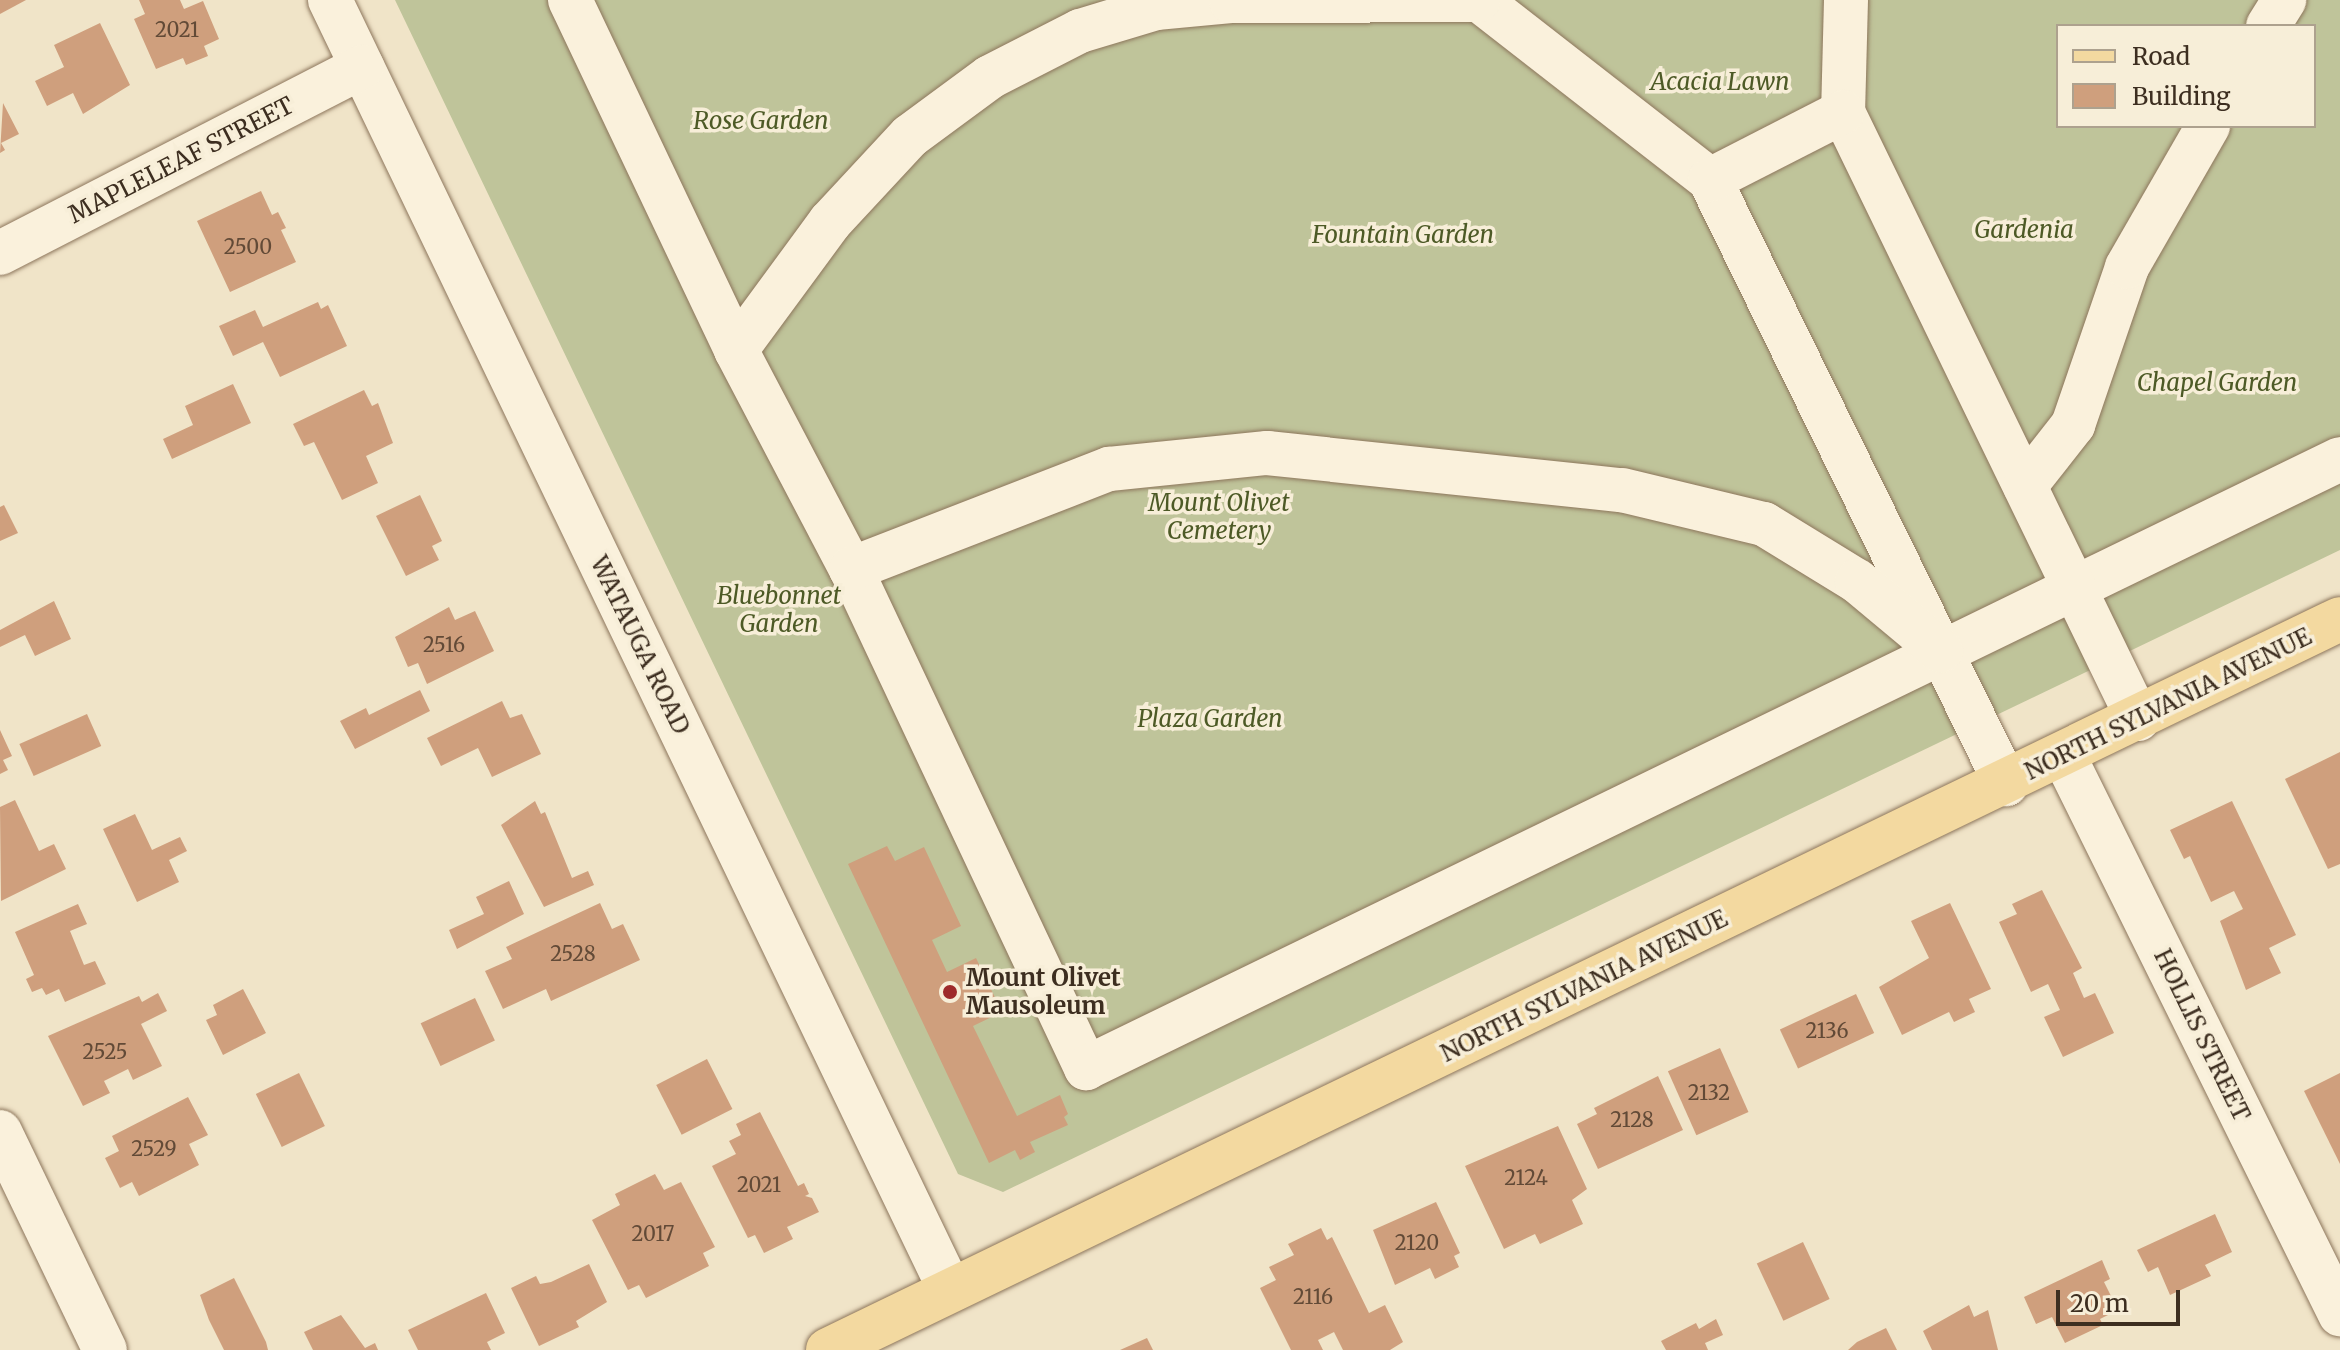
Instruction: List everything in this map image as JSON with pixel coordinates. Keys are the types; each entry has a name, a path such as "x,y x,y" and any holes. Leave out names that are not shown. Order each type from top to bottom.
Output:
{"main road":[{"name":"NORTH SYLVANIA AVENUE","path":"828,1350 2064,756 2340,619"}],"street":[{"name":"WATAUGA ROAD","path":"330,0 950,1290"},
{"path":"570,0 736,350 851,569 1086,1068 2340,459"},
{"path":"736,350 830,222 910,136 990,77 1080,31 1156,8 1231,1 1478,0 1710,180 2006,784"},
{"path":"1846,0 1843,112 2138,719"},
{"path":"2269,24 2284,0"},
{"name":"MAPLELEAF STREET","path":"0,253 362,67"},
{"path":"1710,180 1843,112"},
{"path":"2025,486 2073,425 2127,267 2207,128"},
{"path":"851,569 1109,469 1267,453 1622,490 1764,524 1857,581 1941,651"},
{"name":"HOLLIS STREET","path":"2064,756 2340,1314"},
{"path":"0,1132 105,1350"}],"green space":[{"name":"Mount Olivet Cemetery","path":"395,0 2340,0 2340,550 1003,1192 958,1174"}],"building":[{"path":"0,0 26,0 0,14"},
{"path":"139,0 180,0 184,9 203,1 219,39 204,46 208,56 186,65 183,58 156,69 134,19 145,14"},
{"path":"100,23 130,85 83,114 73,93 47,106 35,81 64,67 54,45"},
{"path":"3,103 19,134 1,143 5,150 0,153"},
{"path":"261,191 272,215 278,212 286,228 281,230 296,262 230,292 197,221"},
{"path":"318,302 321,309 328,305 347,346 280,377 263,342 233,356 219,326 255,310 263,327"},
{"path":"233,384 251,423 172,459 163,439 193,425 185,406"},
{"path":"364,390 372,406 378,403 393,443 366,456 378,483 342,500 314,442 304,446 293,424"},
{"path":"420,495 442,541 432,546 439,560 406,576 376,516"},
{"path":"4,505 18,533 0,541 0,507"},
{"path":"54,601 71,639 35,656 25,635 0,647 0,630"},
{"path":"449,607 455,620 475,611 494,651 427,684 418,663 408,667 395,637"},
{"path":"420,690 430,711 355,749 340,721 366,708 369,715"},
{"path":"502,701 510,718 522,714 541,754 492,777 478,748 441,766 427,738"},
{"path":"87,714 101,746 34,776 19,744"},
{"path":"0,730 12,756 3,760 8,770 0,774"},
{"path":"2340,752 2340,864 2328,869 2285,779"},
{"path":"15,800 39,851 54,844 66,869 1,901 0,807"},
{"path":"535,801 541,814 545,812 572,878 588,871 594,885 544,907 501,825"},
{"path":"2232,801 2296,935 2269,948 2281,973 2246,990 2220,921 2243,909 2234,891 2211,902 2190,856 2184,859 2170,830"},
{"path":"135,814 152,850 180,837 187,851 169,860 179,882 137,902 103,829"},
{"name":"Mount Olivet Mausoleum","path":"887,846 895,861 924,847 961,926 932,940 947,972 976,958 1002,1012 973,1026 1017,1116 1060,1095 1068,1114 1064,1117 1068,1125 1030,1142 1035,1152 1020,1160 1015,1150 989,1163 848,864"},
{"path":"509,881 524,914 457,949 449,930 484,914 476,897"},
{"path":"2042,890 2082,968 2073,973 2084,998 2095,993 2114,1033 2063,1057 2044,1017 2060,1010 2048,984 2031,992 1999,922 2017,914 2012,904"},
{"path":"600,903 612,929 623,924 640,960 551,1001 546,989 503,1009 485,971 512,959 506,947"},
{"path":"1950,903 1991,989 1969,999 1975,1012 1954,1022 1949,1012 1902,1035 1879,987 1929,958 1911,921"},
{"path":"78,904 87,924 70,931 84,965 95,961 106,984 65,1002 59,989 46,995 42,988 32,992 26,979 34,975 15,932"},
{"path":"243,989 266,1033 223,1055 206,1020 217,1015 213,1005"},
{"path":"158,993 167,1011 141,1024 162,1066 133,1080 128,1069 104,1081 110,1093 83,1106 48,1036 139,996 142,1002"},
{"path":"1856,994 1874,1033 1798,1068 1780,1029"},
{"path":"475,998 495,1041 440,1066 421,1023"},
{"path":"1720,1048 1748,1112 1696,1135 1668,1071"},
{"path":"707,1059 732,1109 682,1135 656,1085"},
{"path":"299,1073 325,1126 282,1147 256,1094"},
{"path":"2340,1073 2340,1164 2304,1091"},
{"path":"1658,1076 1683,1130 1598,1169 1577,1124 1597,1114 1594,1108"},
{"path":"188,1097 208,1135 189,1144 199,1165 139,1196 132,1182 120,1188 105,1158 119,1151 112,1136"},
{"path":"760,1112 798,1186 804,1183 809,1194 805,1196 812,1198 819,1212 787,1227 793,1239 764,1253 755,1235 748,1238 712,1166 736,1154 729,1141 741,1135 736,1124"},
{"path":"1558,1126 1587,1189 1572,1200 1583,1224 1540,1244 1535,1234 1504,1249 1465,1166"},
{"path":"655,1174 664,1190 681,1182 715,1247 703,1253 709,1266 646,1298 639,1285 628,1290 592,1220 620,1205 615,1194"},
{"path":"1436,1202 1460,1253 1454,1256 1459,1267 1435,1279 1430,1268 1395,1285 1373,1230"},
{"path":"2215,1214 2232,1252 2205,1265 2211,1276 2170,1295 2158,1267 2148,1272 2137,1250"},
{"path":"1321,1228 1327,1240 1332,1237 1369,1313 1385,1305 1403,1342 1390,1350 1343,1350 1334,1332 1318,1340 1323,1350 1291,1350 1260,1288 1276,1280 1269,1267 1294,1255 1288,1244"},
{"path":"1803,1242 1830,1299 1783,1321 1757,1264"},
{"path":"2102,1260 2110,1279 2104,1282 2118,1310 2100,1319 2103,1325 2065,1343 2052,1317 2036,1324 2024,1297"},
{"path":"589,1264 607,1302 576,1321 579,1327 539,1346 511,1288 536,1276 540,1284 551,1282"},
{"path":"234,1278 268,1350 224,1350 209,1320 200,1295"},
{"path":"486,1293 505,1333 487,1342 491,1350 418,1350 408,1330"},
{"path":"1969,1305 1974,1317 1988,1310 1998,1350 1932,1350 1923,1331"},
{"path":"341,1315 365,1348 375,1343 378,1350 313,1350 304,1332"},
{"path":"1716,1319 1723,1335 1705,1343 1708,1350 1666,1350 1661,1341 1696,1323 1699,1329"},
{"path":"1886,1328 1897,1350 1848,1350 1857,1342"},
{"path":"1147,1338 1153,1350 1120,1350"}],"place":[{"name":"Mount Olivet Mausoleum","path":"950,992"}],"park label":[{"name":"Acacia Lawn","path":"1720,82"},
{"name":"Rose Garden","path":"761,121"},
{"name":"Gardenia","path":"2024,230"},
{"name":"Fountain Garden","path":"1403,235"},
{"name":"Chapel Garden","path":"2217,383"},
{"name":"Bluebonnet Garden","path":"779,610"},
{"name":"Plaza Garden","path":"1210,719"}]}
